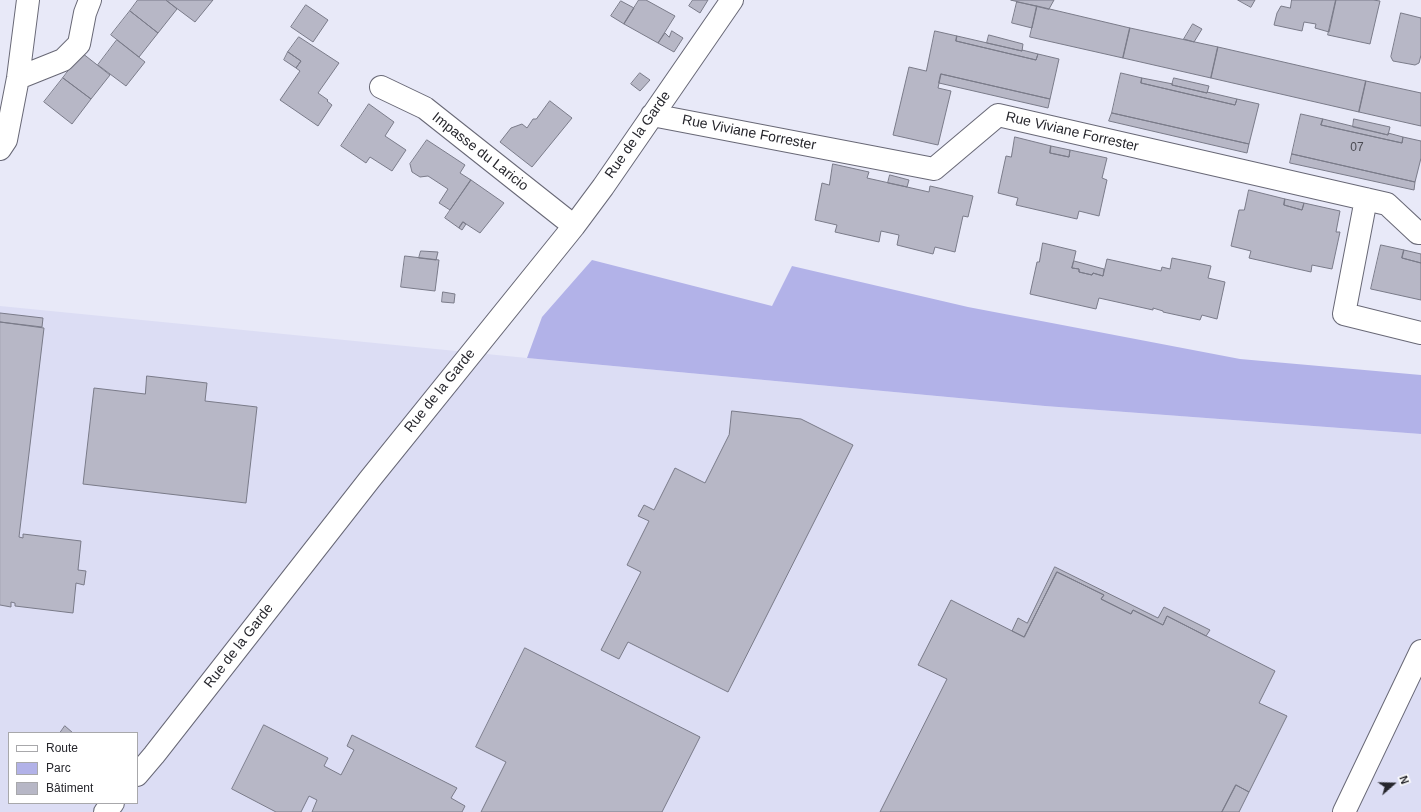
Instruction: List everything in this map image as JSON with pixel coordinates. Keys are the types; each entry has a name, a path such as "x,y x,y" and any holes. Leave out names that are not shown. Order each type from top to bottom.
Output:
{"street":[{"path":"0,149 6,140 18,78 28,0"},
{"path":"18,78 63,60 79,44 85,13 90,0"},
{"name":"Rue de la Garde","path":"138,774 375,473 574,226 603,187 732,0"},
{"name":"Impasse du Laricio","path":"382,87 425,108 574,226"},
{"name":"Rue Viviane Forrester","path":"652,115 934,169 998,115 1387,204 1420,229"},
{"path":"1366,199 1344,314 1421,333"},
{"path":"1344,812 1421,651"},
{"path":"105,812 111,804"}],"shaded area":[{"path":"0,306 527,358 1045,406 1421,434 1421,812 0,812"}],"green space":[{"path":"592,260 772,306 792,266 968,307 1240,359 1421,375 1421,434 1045,406 527,358 542,317"}],"building":[{"path":"138,0 166,0 177,9 158,33 130,11"},
{"path":"213,0 195,22 167,1"},
{"path":"639,0 646,0 675,16 658,43 624,24"},
{"path":"693,0 708,0 700,13 689,6"},
{"path":"1011,0 1054,0 1049,9"},
{"path":"1238,0 1255,0 1251,7"},
{"path":"1292,0 1336,0 1329,32 1315,28 1316,24 1304,22 1302,31 1274,25 1277,13 1281,6 1290,8"},
{"path":"1336,0 1380,1 1370,44 1328,35"},
{"path":"621,1 634,8 624,24 611,16"},
{"path":"1017,2 1037,6 1032,28 1012,23"},
{"path":"306,5 328,20 313,42 291,27"},
{"path":"1037,6 1130,28 1123,58 1030,37"},
{"path":"130,11 158,33 139,57 111,35"},
{"path":"1401,13 1421,18 1421,55 1419,63 1415,65 1393,61 1391,57"},
{"path":"1193,24 1202,29 1194,42 1184,39"},
{"path":"1130,28 1218,47 1211,78 1123,58"},
{"path":"672,31 683,38 674,52 658,43 665,33 669,37"},
{"path":"935,31 957,36 956,41 1036,60 1038,54 1059,59 1050,99 941,74 938,88 951,91 938,145 893,135 909,67 926,71"},
{"path":"989,35 1023,44 1022,51 987,43"},
{"path":"957,36 1038,54 1036,60 956,41"},
{"path":"299,37 339,63 318,93 332,105 318,126 280,100 300,71 296,68 301,61 288,52"},
{"path":"117,40 145,62 126,86 98,65"},
{"path":"1218,47 1366,81 1359,112 1211,78"},
{"path":"288,52 301,61 296,68 284,60"},
{"path":"82,53 110,75 91,99 63,78"},
{"path":"640,73 650,80 640,91 631,84"},
{"path":"1121,73 1142,78 1141,83 1235,105 1237,99 1259,104 1249,144 1112,113"},
{"path":"941,74 1050,99 1048,108 939,83"},
{"path":"63,78 91,99 72,124 44,102"},
{"path":"1142,78 1237,99 1235,105 1141,83"},
{"path":"1174,78 1209,86 1207,93 1172,85"},
{"path":"1366,81 1421,93 1421,126 1359,112"},
{"path":"550,101 572,118 532,167 500,142 511,128 522,124 527,128 533,119 536,119"},
{"path":"369,104 394,122 385,136 406,150 392,171 370,157 366,163 341,146"},
{"path":"1112,113 1249,144 1247,153 1109,121"},
{"path":"1301,114 1323,119 1321,125 1402,143 1403,137 1421,141 1421,158 1415,182 1292,154"},
{"path":"1323,119 1388,135 1388,133 1403,137 1402,143 1321,125"},
{"path":"1354,119 1390,127 1388,135 1353,127"},
{"path":"1015,137 1051,146 1050,153 1069,157 1070,150 1107,158 1102,178 1107,180 1099,216 1079,211 1077,219 1016,205 1018,198 998,193 1006,156 1011,157"},
{"path":"427,140 465,165 460,173 471,180 450,210 439,203 448,189 428,176 420,177 412,172 410,164"},
{"path":"1051,146 1070,150 1069,157 1050,153"},
{"path":"1292,154 1415,182 1414,190 1290,163"},
{"path":"833,164 869,172 867,178 929,192 930,186 973,196 968,217 963,216 955,252 935,247 933,254 897,245 899,235 881,231 879,242 835,232 837,225 815,220 822,183 829,185"},
{"path":"890,175 909,180 907,187 888,183"},
{"path":"471,180 504,203 480,233 463,222 459,228 445,218"},
{"path":"1249,190 1285,199 1284,205 1302,210 1304,203 1340,211 1336,232 1340,232 1332,269 1312,265 1311,272 1249,258 1251,251 1231,246 1239,210 1244,210"},
{"path":"1285,199 1304,203 1302,210 1284,205"},
{"path":"463,222 466,224 462,230 459,228"},
{"path":"1043,243 1076,251 1072,268 1079,269 1079,272 1092,275 1093,273 1103,276 1107,259 1161,271 1162,267 1170,269 1172,258 1211,266 1208,278 1225,282 1217,319 1202,315 1200,320 1163,312 1153,308 1153,310 1099,298 1096,309 1030,294"},
{"path":"1381,245 1404,250 1402,258 1421,263 1421,300 1371,289"},
{"path":"1404,250 1421,254 1421,263 1402,258"},
{"path":"421,251 438,252 436,260 419,258"},
{"path":"405,256 439,260 435,291 401,287"},
{"path":"1074,261 1104,269 1103,276 1093,273 1092,275 1079,272 1079,269 1072,268"},
{"path":"443,292 455,294 454,303 442,302"},
{"path":"0,313 43,318 42,327 0,322"},
{"path":"0,322 44,328 19,537 23,538 23,534 81,541 78,570 86,571 84,585 76,583 73,613 15,606 15,603 11,602 11,607 0,605"},
{"path":"147,376 207,383 205,401 257,407 246,503 83,484 94,388 145,394"},
{"path":"732,411 801,419 853,445 728,692 628,642 619,659 601,650 641,572 627,565 649,521 638,516 644,505 654,510 675,468 705,483 729,435"},
{"path":"1055,567 1158,618 1164,607 1210,630 1206,636 1167,616 1163,625 1133,610 1131,614 1101,599 1104,595 1057,572 1024,637 1012,631 1018,618 1027,623"},
{"path":"1057,572 1104,595 1101,599 1131,614 1133,610 1163,625 1167,616 1275,671 1259,703 1287,716 1249,792 1236,785 1222,812 880,812 947,679 918,665 951,600 1024,637"},
{"path":"525,648 700,737 662,812 481,812 506,762 476,747"},
{"path":"264,725 328,758 324,766 341,775 354,750 347,746 352,735 457,788 451,798 465,806 462,812 312,812 317,800 309,796 301,812 276,812 232,789"},
{"path":"65,726 72,732 61,732"},
{"path":"1236,785 1249,792 1239,812 1222,812"}]}
